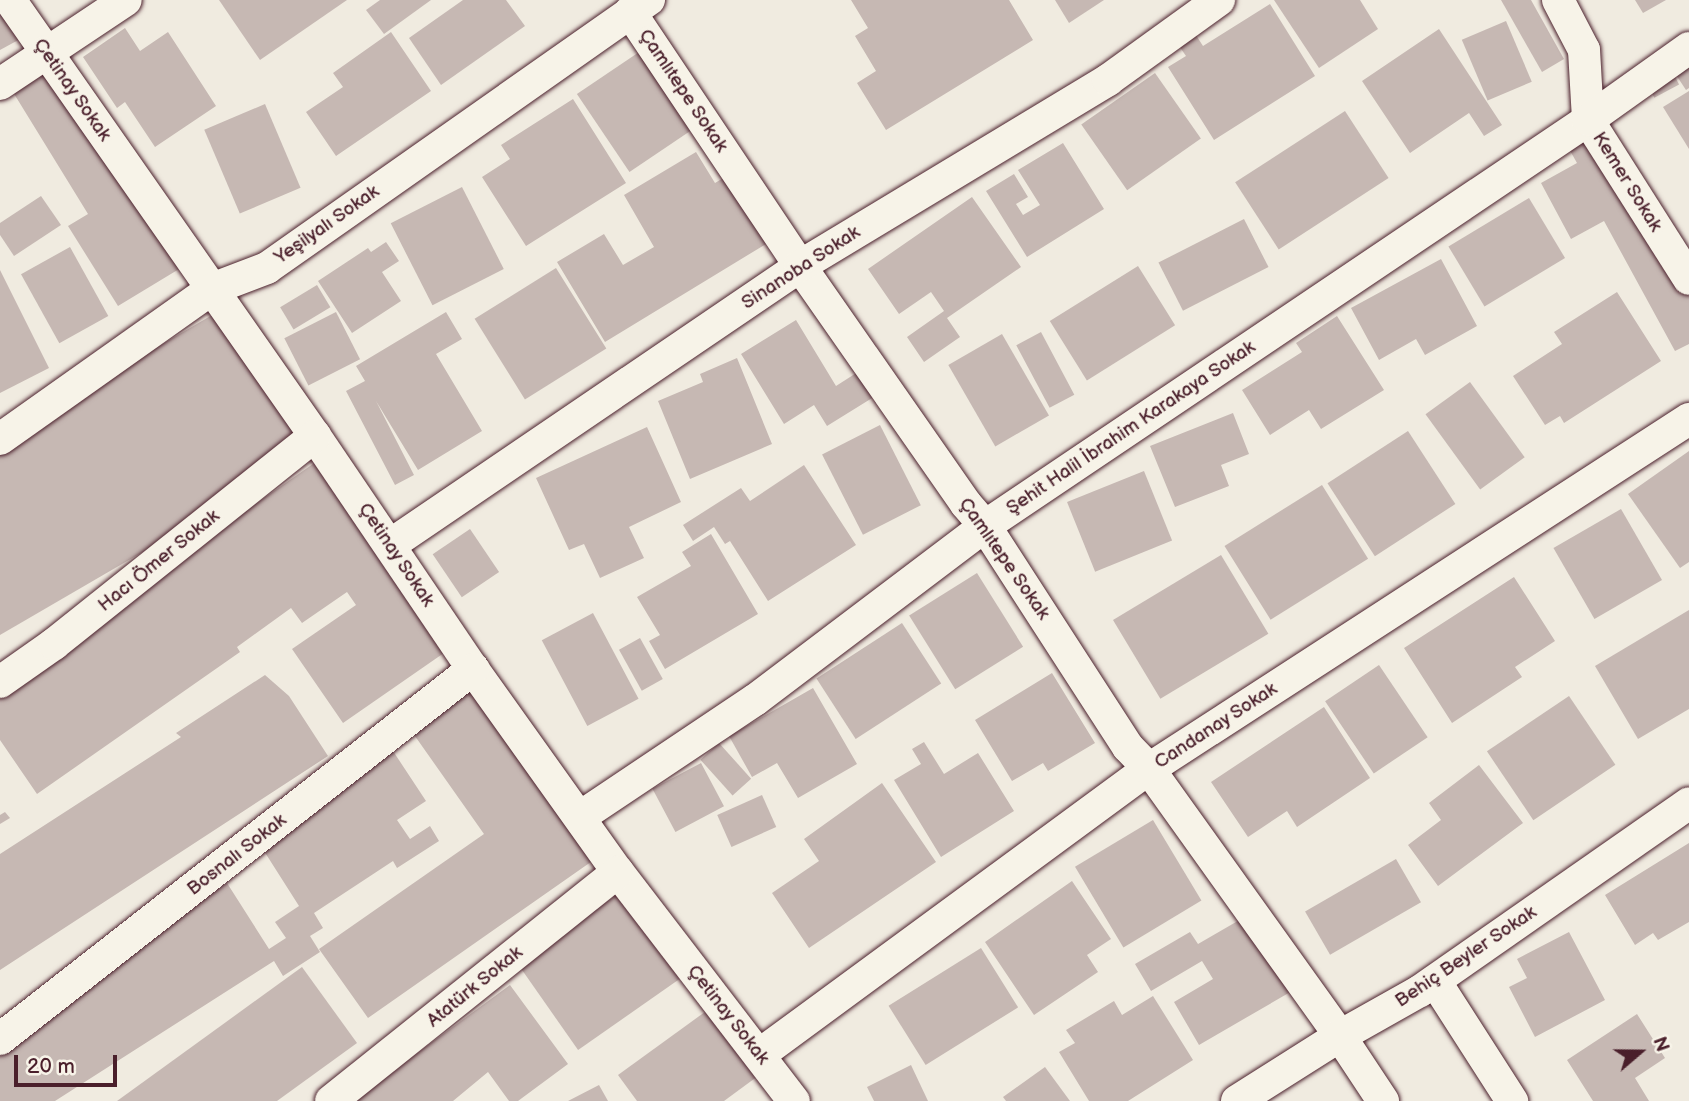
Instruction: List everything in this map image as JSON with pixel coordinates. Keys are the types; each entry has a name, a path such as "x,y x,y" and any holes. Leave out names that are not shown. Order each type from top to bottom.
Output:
{"street":[{"name":"Çetinay Sokak","path":"10,0 315,436 473,669 618,872 794,1101"},
{"path":"0,84 126,0"},
{"name":"Sinanoba Sokak","path":"390,545 800,266 1108,80 1219,0"},
{"name":"Kemer Sokak","path":"1558,0 1584,50 1588,120 1689,279"},
{"name":"Çamlıtepe Sokak","path":"639,6 800,266 985,526 1128,747 1149,769 1340,1036 1382,1101"},
{"name":"Yeşilyalı Sokak","path":"0,439 212,289 267,268 639,6"},
{"name":"Şehit Halil İbrahim Karakaya Sokak","path":"580,817 755,700 985,526 1588,120 1689,48"},
{"name":"Candanay Sokak","path":"759,1055 1149,769 1689,419"},
{"name":"Hacı Ömer Sokak","path":"0,682 54,644 315,436"},
{"name":"Bosnalı Sokak","path":"0,1039 473,669"},
{"name":"Behiç Beyler Sokak","path":"1237,1101 1340,1036 1435,981 1689,804"},
{"name":"Atatürk Sokak","path":"331,1101 618,872"},
{"path":"1435,981 1512,1101"}],"building":[{"path":"0,0 22,38 0,50"},
{"path":"219,0 347,0 260,60"},
{"path":"380,0 431,0 384,34 366,10"},
{"path":"463,0 506,0 525,26 441,85 409,38"},
{"path":"851,0 1009,0 1033,40 886,130 857,83 876,71 855,36 868,28"},
{"path":"1055,0 1104,0 1069,23"},
{"path":"1274,0 1360,0 1378,29 1319,68"},
{"path":"1501,0 1531,0 1564,59 1542,72"},
{"path":"1635,0 1666,0 1643,13"},
{"path":"1270,4 1315,76 1214,140 1168,67 1186,56 1175,40 1192,29 1203,46"},
{"path":"1506,21 1532,82 1488,101 1462,40"},
{"path":"125,28 140,51 168,32 216,106 155,147 125,102 117,108 83,57"},
{"path":"1439,29 1502,125 1484,136 1469,113 1410,153 1362,81"},
{"path":"391,32 431,91 336,156 306,112 343,87 333,73"},
{"path":"1689,34 1689,88 1686,90 1661,52"},
{"path":"654,42 707,120 629,172 577,94"},
{"path":"63,50 194,260 118,306 68,226 88,214 8,84"},
{"path":"1665,58 1679,84 1654,98 1640,71"},
{"path":"1155,73 1201,139 1127,190 1081,125"},
{"path":"1689,91 1689,149 1663,107"},
{"path":"573,99 626,183 526,246 482,177 510,159 501,145"},
{"path":"265,104 301,188 240,214 204,130"},
{"path":"1345,111 1389,178 1279,249 1235,182"},
{"path":"1602,119 1689,279 1689,344 1675,351 1604,221 1571,239 1541,183 1577,163 1564,140"},
{"path":"1063,143 1104,209 1027,257 986,191 1014,174 1028,197 1016,204 1023,215 1040,205 1018,170"},
{"path":"696,152 715,183 744,166 784,233 605,342 557,262 604,234 623,265 654,247 624,195"},
{"path":"462,187 504,269 432,305 391,223"},
{"path":"41,196 61,225 14,256 0,235 0,223"},
{"path":"972,197 1021,267 947,318 960,337 924,362 907,337 944,311 931,292 899,314 868,269"},
{"path":"1529,198 1565,258 1484,306 1448,246"},
{"path":"1244,219 1269,267 1183,311 1158,263"},
{"path":"386,242 399,261 382,272 401,301 352,333 318,281 368,248 371,252"},
{"path":"70,247 108,316 59,343 21,274"},
{"path":"1441,259 1477,326 1425,355 1416,339 1379,360 1351,308"},
{"path":"1138,266 1175,325 1087,380 1050,321"},
{"path":"556,268 606,349 525,399 475,319"},
{"path":"0,270 49,368 0,393"},
{"path":"317,285 330,307 294,329 280,307"},
{"path":"1617,292 1661,361 1564,423 1560,416 1545,425 1513,376 1562,344 1554,332"},
{"path":"219,311 325,446 0,635 0,439"},
{"path":"336,312 360,359 308,386 284,338"},
{"path":"446,312 462,339 436,354 482,431 418,470 376,401 414,475 395,485 346,391 365,381 356,366"},
{"path":"1337,316 1384,390 1321,429 1309,410 1270,435 1242,390 1302,352 1296,343"},
{"path":"796,320 836,386 861,370 877,395 827,426 814,405 784,424 741,354"},
{"path":"1041,332 1074,395 1050,408 1016,345"},
{"path":"1002,334 1049,415 995,446 948,365"},
{"path":"737,358 772,444 690,479 658,401 703,382 700,374"},
{"path":"1470,382 1525,457 1480,490 1426,414"},
{"path":"1233,413 1249,454 1221,465 1229,486 1175,507 1150,446"},
{"path":"880,425 921,505 863,535 822,455"},
{"path":"647,427 681,502 629,527 644,558 600,578 584,544 569,550 536,478"},
{"path":"1408,431 1455,504 1375,556 1327,483"},
{"path":"1689,451 1689,562 1680,568 1628,494"},
{"path":"323,457 454,646 343,723 292,649 356,605 347,592 302,623 291,608 237,647 240,652 37,794 0,740 0,682"},
{"path":"804,465 856,545 768,601 730,541 725,544 714,527 693,541 683,525 741,488 750,501"},
{"path":"1144,471 1172,541 1095,572 1067,502"},
{"path":"1322,485 1368,559 1271,620 1224,546"},
{"path":"1621,509 1662,580 1594,619 1553,548"},
{"path":"470,529 499,572 462,597 433,554"},
{"path":"711,534 758,614 665,669 649,641 660,635 637,597 691,566 682,552"},
{"path":"1221,555 1268,634 1160,699 1113,620"},
{"path":"977,573 1023,647 955,689 909,615"},
{"path":"1514,577 1555,641 1515,667 1522,677 1452,723 1404,648"},
{"path":"1689,610 1689,709 1638,739 1595,666"},
{"path":"593,613 639,699 587,726 542,640"},
{"path":"902,623 941,683 856,739 816,679"},
{"path":"640,638 663,679 642,691 619,650"},
{"path":"1379,665 1428,737 1374,773 1325,701"},
{"path":"1052,673 1095,743 1048,771 1043,763 1012,781 975,720"},
{"path":"265,675 289,696 328,756 0,970 0,854 181,737 176,733"},
{"path":"486,676 608,850 368,1018 319,949 484,834 410,729"},
{"path":"813,688 857,764 798,798 777,763 752,777 729,736"},
{"path":"1569,696 1615,765 1533,820 1487,751"},
{"path":"1324,707 1370,778 1297,827 1287,811 1248,837 1211,782"},
{"path":"924,742 944,774 978,753 1014,811 941,857 894,780 921,764 912,749"},
{"path":"719,743 751,779 733,795 700,760"},
{"path":"393,751 426,801 397,820 410,839 430,826 439,841 397,868 393,861 314,913 323,928 310,936 320,952 283,976 274,961 55,1101 0,1101 0,1027 227,883 269,949 286,938 275,922 299,906 257,840"},
{"path":"701,763 724,806 675,832 652,789"},
{"path":"1479,765 1523,823 1438,886 1408,845 1441,820 1429,803"},
{"path":"882,783 936,862 809,948 772,893 819,861 804,839"},
{"path":"762,795 776,827 731,847 717,815"},
{"path":"5,812 10,818 0,824 0,815"},
{"path":"1153,820 1201,901 1123,947 1075,867"},
{"path":"1689,843 1689,922 1658,940 1653,933 1635,945 1605,895"},
{"path":"1396,859 1421,902 1330,955 1305,911"},
{"path":"1072,881 1111,939 1087,955 1098,972 1034,1015 985,942"},
{"path":"635,882 695,968 578,1050 518,964"},
{"path":"1255,911 1299,987 1199,1045 1174,1002 1213,979 1202,961 1151,991 1135,964 1190,932 1198,944"},
{"path":"1569,932 1605,1000 1535,1037 1509,987 1527,978 1517,959"},
{"path":"981,948 1018,1007 926,1065 889,1006"},
{"path":"302,967 357,1043 277,1101 117,1101"},
{"path":"510,985 568,1064 518,1101 509,1101 488,1072 453,1101 352,1101"},
{"path":"1153,996 1193,1060 1128,1101 1089,1101 1059,1052 1075,1043 1066,1030 1114,1001 1122,1015"},
{"path":"709,1009 758,1076 724,1101 637,1101 618,1075"},
{"path":"1637,1014 1665,1058 1635,1078 1649,1101 1593,1101 1567,1060"},
{"path":"911,1065 928,1101 874,1101 867,1087"},
{"path":"1045,1067 1070,1101 1006,1101 1003,1097"},
{"path":"599,1085 608,1101 568,1101"}]}
